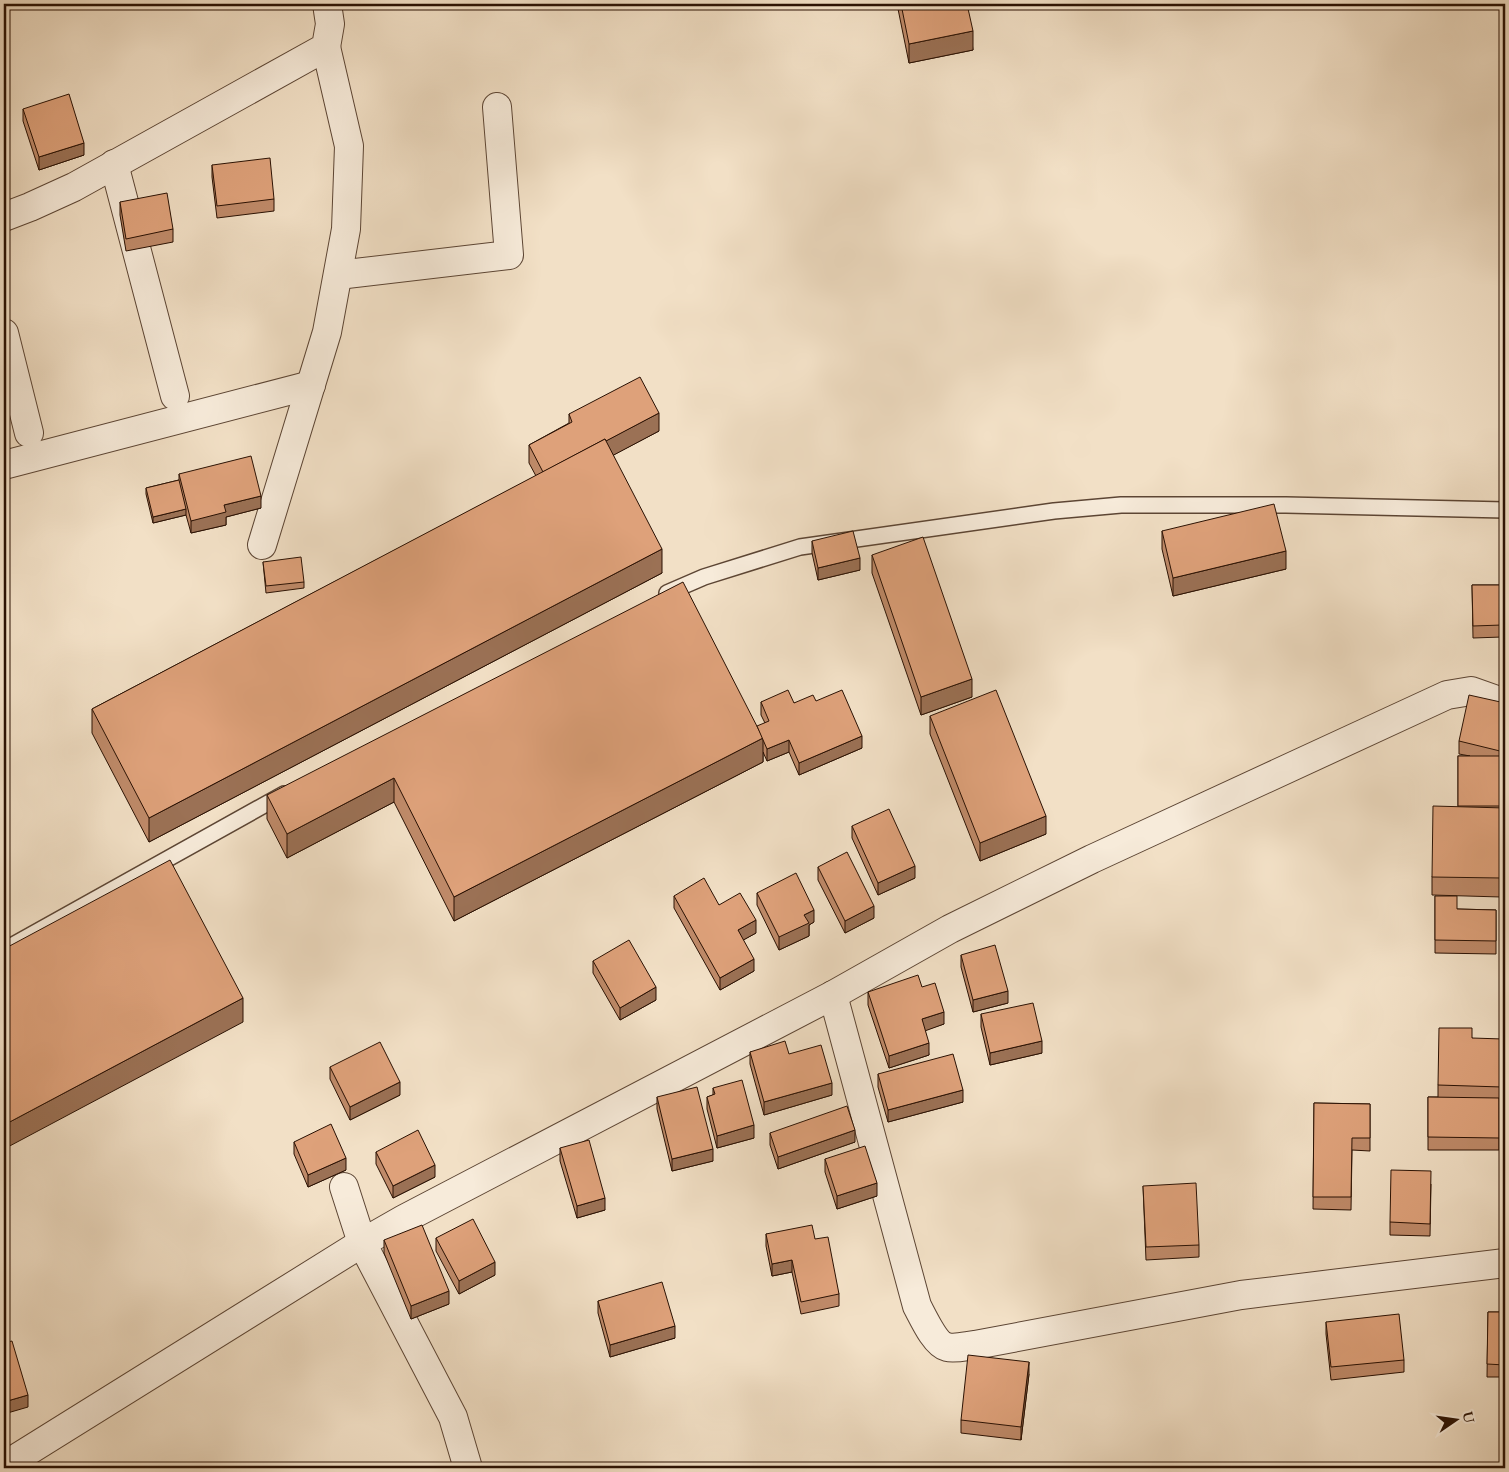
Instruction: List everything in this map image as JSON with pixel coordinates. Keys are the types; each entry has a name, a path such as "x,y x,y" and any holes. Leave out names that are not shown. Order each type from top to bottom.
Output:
{"street":[{"path":"262,546 327,332 346,229 350,146 326,47 330,24 327,4"},
{"path":"4,216 30,207 74,187 326,47"},
{"path":"338,275 509,255 497,107"},
{"path":"114,164 175,396"},
{"path":"4,333 29,433"},
{"path":"4,465 311,385"},
{"path":"4,1466 362,1243 832,995 950,929 1092,859 1447,695 1472,691 1505,703"},
{"path":"832,995 917,1306 927,1326 944,1346 950,1348 975,1345 1241,1295 1505,1263"},
{"path":"344,1187 362,1243 453,1417 468,1468"}],"lane":[{"path":"656,598 704,577 800,547 1054,511 1121,505 1286,505 1505,510"},
{"path":"4,950 297,787"}],"building":[{"path":"901,4 967,4 973,31 909,44"},
{"path":"69,94 84,143 39,157 23,109"},
{"path":"270,158 274,199 217,206 212,165"},
{"path":"167,193 173,229 126,239 120,202"},
{"path":"640,377 659,413 543,472 529,445 572,422 569,414"},
{"path":"605,439 662,549 149,818 92,709"},
{"path":"251,456 261,496 224,505 226,512 191,521 179,474"},
{"path":"179,480 186,509 153,517 146,488"},
{"path":"1274,504 1286,551 1173,578 1162,531"},
{"path":"853,531 860,558 818,568 812,541"},
{"path":"923,537 972,679 921,697 872,555"},
{"path":"301,557 304,582 266,586 263,562"},
{"path":"683,582 763,738 454,897 394,778 287,834 267,795"},
{"path":"1472,585 1501,585 1502,625 1473,626"},
{"path":"788,690 794,703 813,695 816,701 842,690 862,736 799,763 789,740 767,749 757,726 769,721 761,702"},
{"path":"996,690 1046,816 980,843 930,716"},
{"path":"1469,695 1505,703 1505,738 1503,737 1500,751 1459,741"},
{"path":"1458,756 1505,756 1505,806 1458,806"},
{"path":"1433,806 1505,808 1505,857 1502,857 1501,878 1432,877"},
{"path":"889,809 915,866 878,883 852,826"},
{"path":"847,852 874,906 845,921 818,867"},
{"path":"170,860 243,998 4,1125 4,949"},
{"path":"796,873 814,910 804,915 809,923 779,937 757,893"},
{"path":"704,878 719,905 740,893 756,920 738,930 754,959 720,978 674,896"},
{"path":"1435,896 1457,896 1457,909 1496,910 1496,941 1435,940"},
{"path":"629,940 656,987 620,1008 593,961"},
{"path":"995,945 1008,991 973,1000 961,955"},
{"path":"918,975 922,987 935,983 944,1012 922,1019 929,1043 889,1056 868,992"},
{"path":"1033,1003 1042,1041 990,1053 981,1014"},
{"path":"1439,1028 1472,1028 1472,1038 1503,1039 1502,1087 1438,1085"},
{"path":"785,1041 789,1054 821,1045 832,1083 764,1102 750,1052"},
{"path":"380,1042 400,1082 350,1107 330,1067"},
{"path":"953,1054 963,1090 888,1110 878,1074"},
{"path":"742,1080 754,1125 717,1136 707,1097 715,1094 713,1088"},
{"path":"697,1087 713,1149 672,1159 657,1097"},
{"path":"1428,1097 1499,1098 1499,1138 1428,1137"},
{"path":"1314,1103 1370,1104 1370,1138 1352,1138 1351,1197 1313,1197"},
{"path":"847,1106 855,1130 778,1157 770,1133"},
{"path":"331,1124 346,1158 308,1175 294,1142"},
{"path":"418,1130 435,1165 393,1186 376,1152"},
{"path":"589,1140 605,1198 577,1206 560,1148"},
{"path":"865,1146 877,1183 837,1196 825,1159"},
{"path":"1391,1170 1431,1171 1430,1224 1390,1222"},
{"path":"1196,1183 1199,1245 1146,1247 1143,1186"},
{"path":"473,1219 495,1262 459,1281 436,1238"},
{"path":"422,1225 449,1291 411,1306 384,1240"},
{"path":"812,1225 815,1239 828,1237 839,1294 801,1302 792,1260 772,1264 766,1234"},
{"path":"662,1282 675,1326 610,1345 598,1301"},
{"path":"1488,1312 1505,1312 1505,1365 1487,1364"},
{"path":"1399,1314 1404,1360 1331,1367 1326,1322"},
{"path":"12,1341 28,1395 4,1402 4,1343"},
{"path":"968,1355 1029,1362 1021,1427 961,1420"}]}
